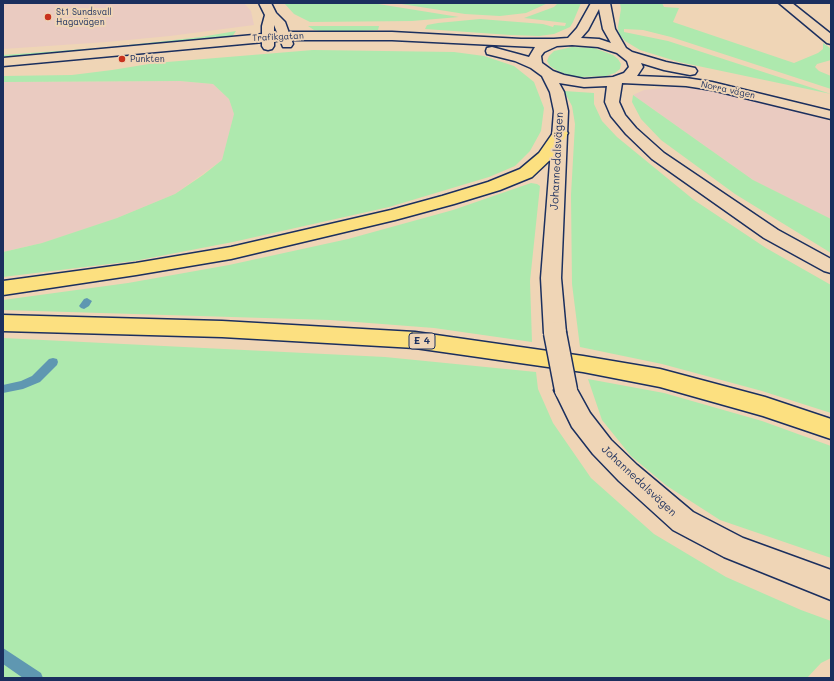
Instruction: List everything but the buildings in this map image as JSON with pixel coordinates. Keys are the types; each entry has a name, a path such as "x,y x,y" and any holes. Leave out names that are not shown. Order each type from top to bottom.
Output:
{"highway":[{"path":"3,288 136,269 231,253 372,220 448,200 494,186 526,173 545,156 560,133"},
{"name":"E 4","path":"3,324 222,329 415,340 583,364 660,378 765,407 831,429"}],"main road":[{"path":"264,3 281,25 286,40"},
{"path":"572,41 582,30 597,3"},
{"path":"604,3 609,29 625,53 635,63 636,67 632,73 619,80 612,102 618,116 631,131 658,156 771,234 831,267"},
{"path":"785,3 831,40"},
{"path":"268,42 271,14"},
{"name":"Trafikgatan","path":"3,66 37,66 286,40 392,36 521,43 554,43 572,41"},
{"name":"Trafikgatan","path":"286,40 443,45 475,48 504,53 542,69 561,79 584,83 619,80"},
{"name":"Norra vägen","path":"572,41 599,43 664,66 729,79 831,103"},
{"name":"Trafikgatan","path":"3,62 268,42"},
{"path":"542,69 535,56 540,49 554,43"},
{"name":"Johannedalsvägen","path":"542,69 557,92 561,111 551,278 555,333 566,390 581,420 602,447 628,473 683,522 734,548 831,585"},
{"name":"Norra vägen","path":"619,80 686,82 706,85 831,115"}],"shaded area":[{"path":"3,3 244,3 251,11 254,25 170,36 3,49"},
{"path":"180,81 213,84 229,99 234,114 222,160 175,194 117,218 42,243 3,252 3,82"},
{"path":"670,87 701,89 746,98 831,121 831,219 753,180 633,95 644,90"}],"green space":[{"path":"284,3 372,3 459,17 412,21 310,22 294,14"},
{"path":"395,3 548,3 526,13 500,16 465,14"},
{"path":"558,3 581,3 570,27 554,34 539,36 510,35 425,29 427,25 438,23 480,19 543,24 553,27 554,25 565,26 566,23 524,18 554,7"},
{"path":"620,3 662,3 664,7 679,8 673,22 794,63 818,53 823,49 823,43 830,48 831,60 817,64 815,67 819,71 831,76 831,89 671,37 643,30 624,29 624,32 668,41 831,94 679,62 640,50 625,41 619,34 618,27 621,9"},
{"path":"308,26 379,26 378,30 337,32 314,30"},
{"path":"236,31 232,37 3,58 3,55 111,47 201,37"},
{"path":"572,47 594,48 613,55 621,64 620,69 615,73 606,76 581,77 568,75 550,66 547,61 549,56 554,51"},
{"path":"313,50 454,52 484,56 514,66 534,82 544,108 541,131 530,151 515,166 489,177 389,207 233,242 134,261 3,277 3,252 42,243 117,218 175,194 203,175 222,160 234,114 229,99 213,84 180,81 3,82 3,76 72,75 155,63"},
{"path":"564,91 594,93 594,104 602,121 617,137 694,200 766,248 831,285 831,413 762,391 662,364 580,347 572,284 571,195 575,124 572,106"},
{"path":"633,95 753,180 831,219 831,253 735,194 661,140 641,119 632,102"},
{"path":"531,183 540,186 530,281 532,342 434,328 330,320 3,310 3,300 128,283 229,265 348,239 453,210"},
{"path":"3,338 385,357 536,372 538,389 553,423 591,478 654,534 726,577 801,610 831,621 831,658 821,663 807,678 3,678"},
{"path":"588,379 664,393 762,421 831,446 831,558 720,520 667,486 631,456 602,420"}],"waterway":[{"path":"84,306 87,301"},
{"path":"3,389 23,385 36,379 53,362"},
{"path":"3,655 36,678"}],"place":[{"name":"St1 Sundsvall Hagavägen","path":"48,17"},
{"name":"Punkten","path":"122,59"}]}
